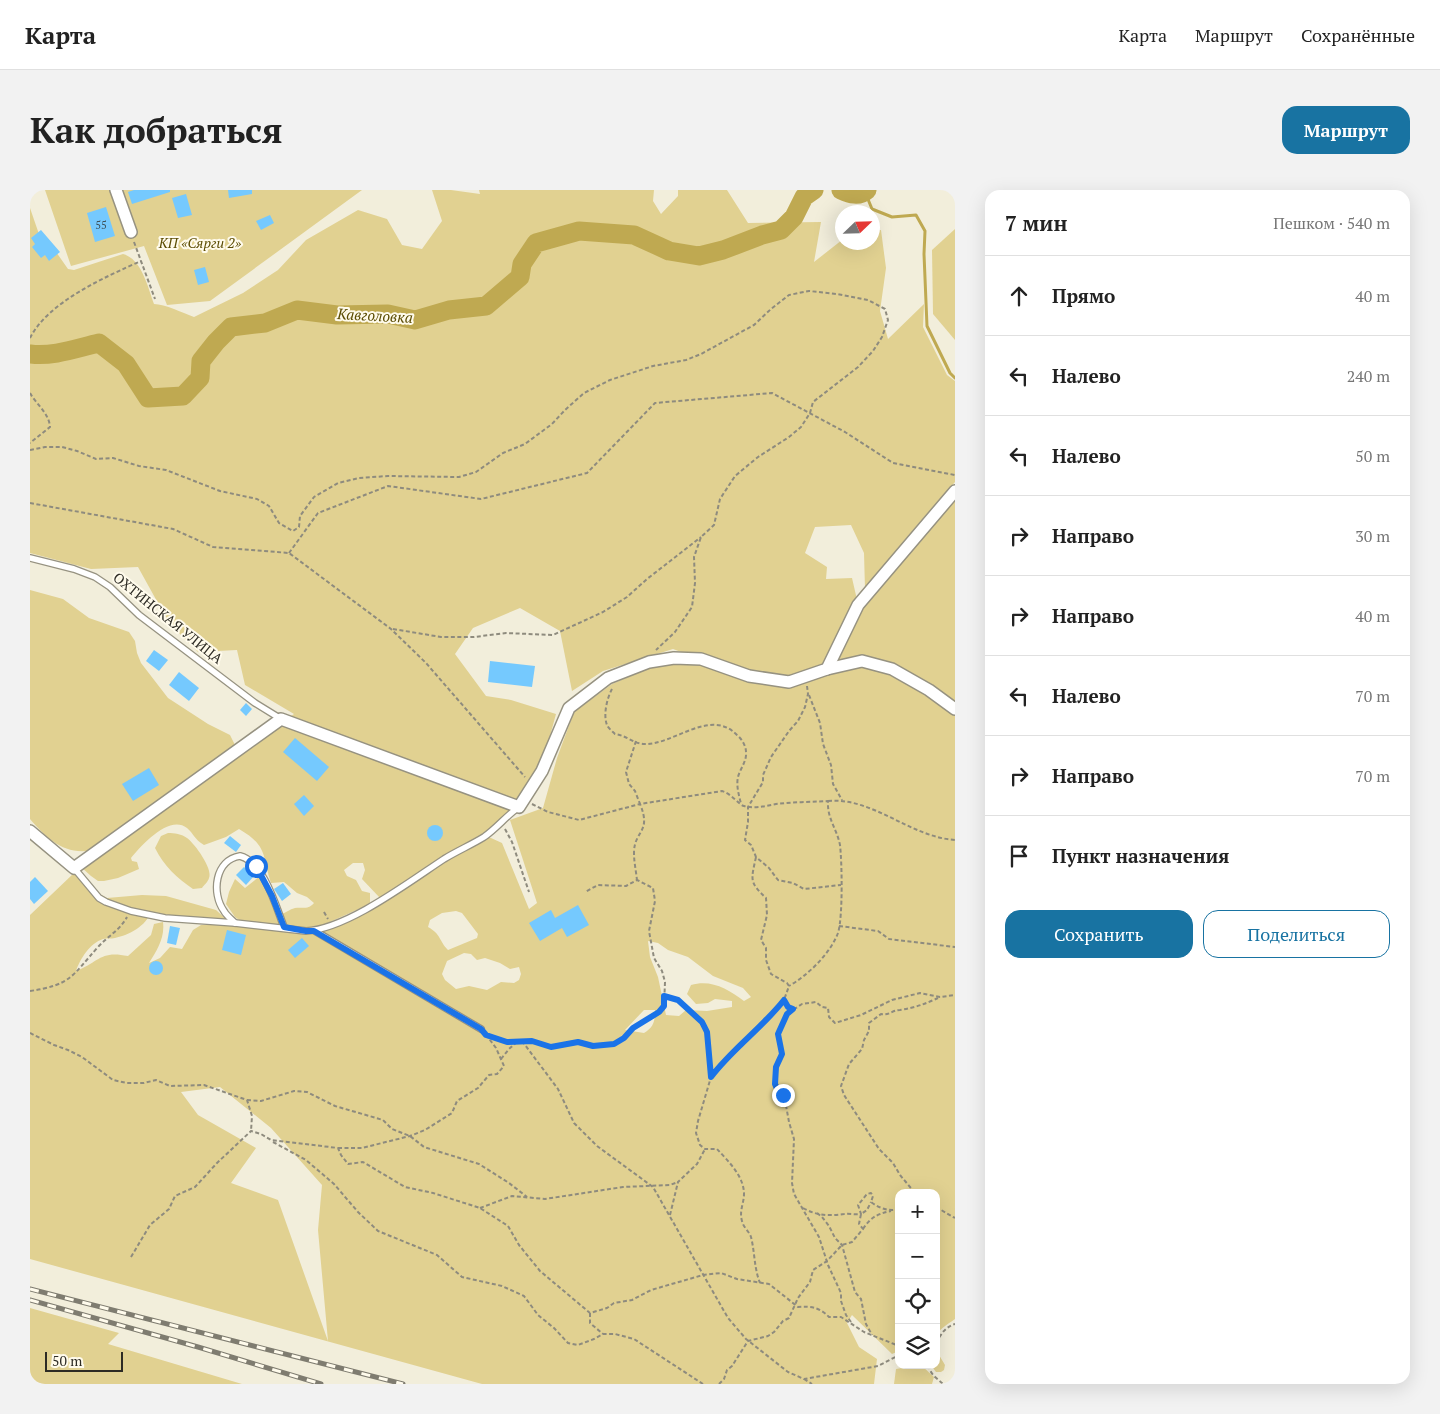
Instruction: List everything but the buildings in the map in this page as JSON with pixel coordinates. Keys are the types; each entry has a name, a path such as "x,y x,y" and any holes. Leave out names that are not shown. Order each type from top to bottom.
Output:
{"street":[{"path":"116,190 131,232"},
{"path":"827,669 858,605 955,491"},
{"path":"30,831 74,868 281,719 521,803 542,771 569,708 608,678 649,662 674,658 701,659 749,676 789,682 827,669 862,661 892,668 929,690 955,709"}],"lane":[{"name":"ОХТИНСКАЯ УЛИЦА","path":"30,558 74,569 96,577 110,587 139,614 255,703 281,719"},
{"path":"74,868 99,898 130,911 165,918 235,922 314,931 331,926 373,905 458,850 484,837 521,803"},
{"path":"235,922 222,909 217,882 218,873 222,867 232,858 240,856 251,861 260,873 272,896 284,927"},
{"path":"314,931 481,1029"}],"path":[{"path":"131,232 155,299"},
{"path":"30,338 36,326 52,310 106,278 141,261"},
{"path":"30,450 45,447 62,448 77,451 96,459 113,458 139,466 166,470 220,491 257,499 269,506 279,523 293,531 299,527 300,516 314,497 338,483 359,478 388,476 459,477 476,472 503,453 525,444 552,424 584,393 610,380 653,366 686,360 701,354 754,325 789,295 809,291 837,294 868,300 885,309 888,320 874,351 858,367 814,402 802,427 758,457 735,476 720,499 714,525 626,597 603,612 553,635 506,633 474,637 441,637 391,629"},
{"path":"30,393 34,401 44,412 50,426 30,443"},
{"path":"290,553 318,513 388,486 481,500 587,473 655,403 772,393 845,432 893,462 955,475"},
{"path":"30,503 173,529 213,547 290,553 391,629 432,669 532,787"},
{"path":"649,662 658,647 674,632 692,607 695,583 694,557 701,536"},
{"path":"622,672 609,693 605,718 607,727 615,734 622,734 642,744 655,742 693,728 723,726 733,731 742,740 746,752 738,777 738,791 742,806"},
{"path":"807,685 808,694 820,723 823,744 831,765 833,784 842,800"},
{"path":"808,694 805,707 798,721 771,757 763,775 763,782 748,807 746,840 751,845 756,857 769,868 778,880 793,883 804,889 841,885"},
{"path":"636,741 626,772 629,784 635,791 644,815 645,825 634,851 636,880"},
{"path":"521,803 579,820 640,804 722,791 730,794 742,806 748,807 764,808 776,804 842,800 886,815 913,830 941,839 955,840"},
{"path":"711,1077 722,1063 769,1019 784,1000 789,986 804,977 815,965 833,943 838,932 842,861 839,842 830,821 828,801"},
{"path":"500,824 512,842 529,892"},
{"path":"756,857 752,881 754,887 766,898 767,915 761,940 766,948 766,960 771,974 789,986"},
{"path":"585,892 598,885 626,886 636,880"},
{"path":"271,1140 338,1148 362,1148 410,1136 425,1130 452,1113 457,1101 478,1088 488,1075 497,1074 504,1066 496,1048 486,1035 507,1042 532,1041 551,1047 578,1042 593,1046 614,1044 624,1038 633,1028 659,1012 664,1006 665,982 662,971 654,958 649,932 655,901 653,888 636,880"},
{"path":"30,992 53,987 69,980 99,946 121,927 130,911"},
{"path":"839,926 878,931 889,939 955,947"},
{"path":"853,1324 846,1315 841,1302 842,1293 818,1237 794,1194 792,1183 794,1139 786,1100 775,1084 776,1067 782,1054 778,1034 787,1014 802,1004 816,1002 822,1007 828,1008 829,1017 835,1023 861,1015 892,1000 920,994 940,997 955,995"},
{"path":"664,996 678,1000 702,1022 707,1032 711,1077 696,1134 700,1145 705,1149 717,1148 730,1162 741,1181 744,1194 741,1208 742,1222 750,1234 755,1254 755,1269 760,1283"},
{"path":"912,1189 870,1137 852,1110 841,1086 850,1064 862,1049 869,1031 869,1023 881,1014 886,1015 899,1010 919,1007 940,997"},
{"path":"784,1000 788,1007 793,1009"},
{"path":"30,1034 82,1057 113,1080 127,1083 144,1083 156,1080 170,1086 204,1085 247,1100 261,1101 294,1091 306,1092 336,1106 383,1120 392,1129 410,1136 424,1147 478,1164 509,1183 526,1197"},
{"path":"501,1060 518,1041"},
{"path":"522,1041 558,1089 574,1122 597,1146 653,1187 728,1318 748,1341 788,1372 812,1384"},
{"path":"131,1257 150,1225 169,1209 175,1196 195,1186 250,1131 252,1116 247,1100"},
{"path":"250,1131 261,1134 306,1160 334,1184 358,1212 378,1231 437,1255 462,1277 502,1286 524,1296 538,1315 568,1343 578,1345 603,1334 615,1334 634,1339 703,1384"},
{"path":"338,1148 348,1164 363,1162 404,1187 433,1193 480,1208 508,1226 519,1245 540,1271 590,1313 590,1323 603,1334"},
{"path":"480,1208 512,1196 545,1199 623,1187 670,1185 678,1182 697,1164 705,1149"},
{"path":"670,1215 678,1182"},
{"path":"802,1208 810,1212 834,1217 846,1214 860,1214 868,1210 873,1196 871,1193 867,1194 858,1205 860,1214 859,1224 863,1230"},
{"path":"871,1202 892,1211"},
{"path":"940,1209 955,1218"},
{"path":"719,1384 748,1341 760,1339 774,1332 783,1321 789,1318 804,1289 810,1282 813,1270 827,1261 842,1245 852,1242 872,1218 878,1214 895,1210"},
{"path":"817,1213 825,1221 834,1238 842,1245 855,1292 862,1299 866,1324 874,1336"},
{"path":"590,1313 607,1308 614,1303 632,1300 651,1290 702,1275 721,1273 769,1284 798,1307 809,1306 822,1311 828,1317 841,1317 864,1332 895,1344"},
{"path":"940,1336 947,1326 955,1324"},
{"path":"804,1379 878,1366 895,1356"},
{"path":"929,1369 944,1384"}],"green space":[{"name":"КП «Сярги 2»","path":"45,190 362,190 210,301 167,305 144,246 71,266"},
{"path":"432,190 451,190 480,194 479,190 654,190 653,201 661,214 678,196 678,190 727,190 748,223 821,222 814,262 835,246 835,250 880,250 881,230 886,268 880,311 888,339 924,304 923,327 947,375 955,381 955,482 865,589 864,553 851,525 815,527 805,553 827,567 826,579 852,578 858,604 828,669 859,605 955,501 955,1319 940,1330 940,1189 895,1189 895,1353 892,1354 852,1315 847,1323 859,1347 877,1359 874,1384 482,1384 30,1259 30,915 73,874 77,874 96,892 107,898 142,895 166,896 216,910 227,920 151,912 141,926 126,935 103,939 94,944 83,957 76,971 105,956 128,956 151,935 154,924 163,922 163,933 162,939 149,963 160,958 170,947 182,949 193,930 201,925 246,925 235,917 226,904 235,879 245,888 260,876 269,892 280,924 279,927 314,933 327,930 356,918 459,851 485,838 491,838 502,843 529,909 537,903 510,820 543,808 557,758 574,712 612,684 654,666 700,659 673,649 603,671 572,691 560,631 520,608 473,628 455,654 486,696 511,700 556,714 544,758 519,805 510,810 483,836 458,849 380,898 362,879 365,870 363,863 353,863 344,870 347,876 356,880 362,891 370,893 370,904 314,929 284,927 280,915 314,903 307,897 297,893 284,882 271,883 265,858 259,846 239,829 226,837 204,845 187,828 180,825 172,825 156,833 131,858 132,861 137,862 139,869 118,878 98,881 81,867 294,714 245,685 237,650 198,652 169,623 138,567 91,569 30,553 30,208 41,240 54,249 68,269 74,270 123,254 130,257 140,268 154,304 169,307 194,317 243,293 278,270 306,240 358,210 387,219 402,245 422,249 442,221","holes":["456,911 462,913 478,934 477,938 448,950 438,935 428,927 430,920 442,913","648,941 658,943 668,950 688,957 713,976 743,988 751,997 744,1001 719,986 698,983 691,985 687,994 696,1004 708,1003 715,999 732,1001 732,1007 707,1011 686,1010 679,1016 666,1015 658,977 650,957","464,953 471,954 477,960 485,958 500,963 510,969 519,967 521,974 519,980 514,983 501,982 487,990 469,986 456,989 445,980 442,974 447,961","644,1010 655,1010 653,1023 644,1033 625,1030","220,1087 271,1128 322,1185 318,1230 328,1341 278,1200 231,1183 256,1148 198,1115 181,1092"]},
{"path":"955,229 955,340 933,314 932,250"},
{"path":"30,590 63,599 89,618 129,632 135,641 141,663 168,698 208,724 230,735 235,745 234,749 93,850 83,851 65,848 50,839 30,819"},
{"path":"168,833 178,834 187,838 202,857 210,874 208,881 202,888 193,889 187,885 162,860 155,848 161,836"},
{"path":"30,1308 119,1333 108,1344 242,1384 30,1384"},
{"path":"940,1357 945,1365 944,1370 936,1372 934,1369 940,1369"},
{"path":"896,1369 925,1369 934,1377 932,1384 894,1384"}],"waterway":[{"name":"Кавголовка","path":"30,354 56,353 99,343 126,364 148,398 183,396 200,378 201,361 231,327 265,323 297,310 337,315 388,314 415,320 449,310 486,306 520,277 522,264 536,243 579,231 634,235 669,251 699,256 723,250 781,230 794,217 804,197 814,190"},
{"name":"Кавголовка","path":"841,190 851,194 858,194 867,190"},
{"path":"865,192 872,209 892,217 916,215 925,231 927,326 950,373 955,378"}],"railway":[{"path":"30,1289 403,1384"},
{"path":"30,1300 321,1384"}],"route":[{"path":"256,866 272,896 284,927 314,931 481,1029 486,1035 507,1042 532,1041 551,1047 578,1042 593,1046 614,1044 624,1038 633,1028 659,1012 664,1006 664,996 678,1000 702,1022 707,1032 711,1077 722,1063 769,1019 784,1000 788,1007 793,1009 787,1014 778,1034 782,1054 776,1067 775,1084 778,1091 783,1095"}]}
